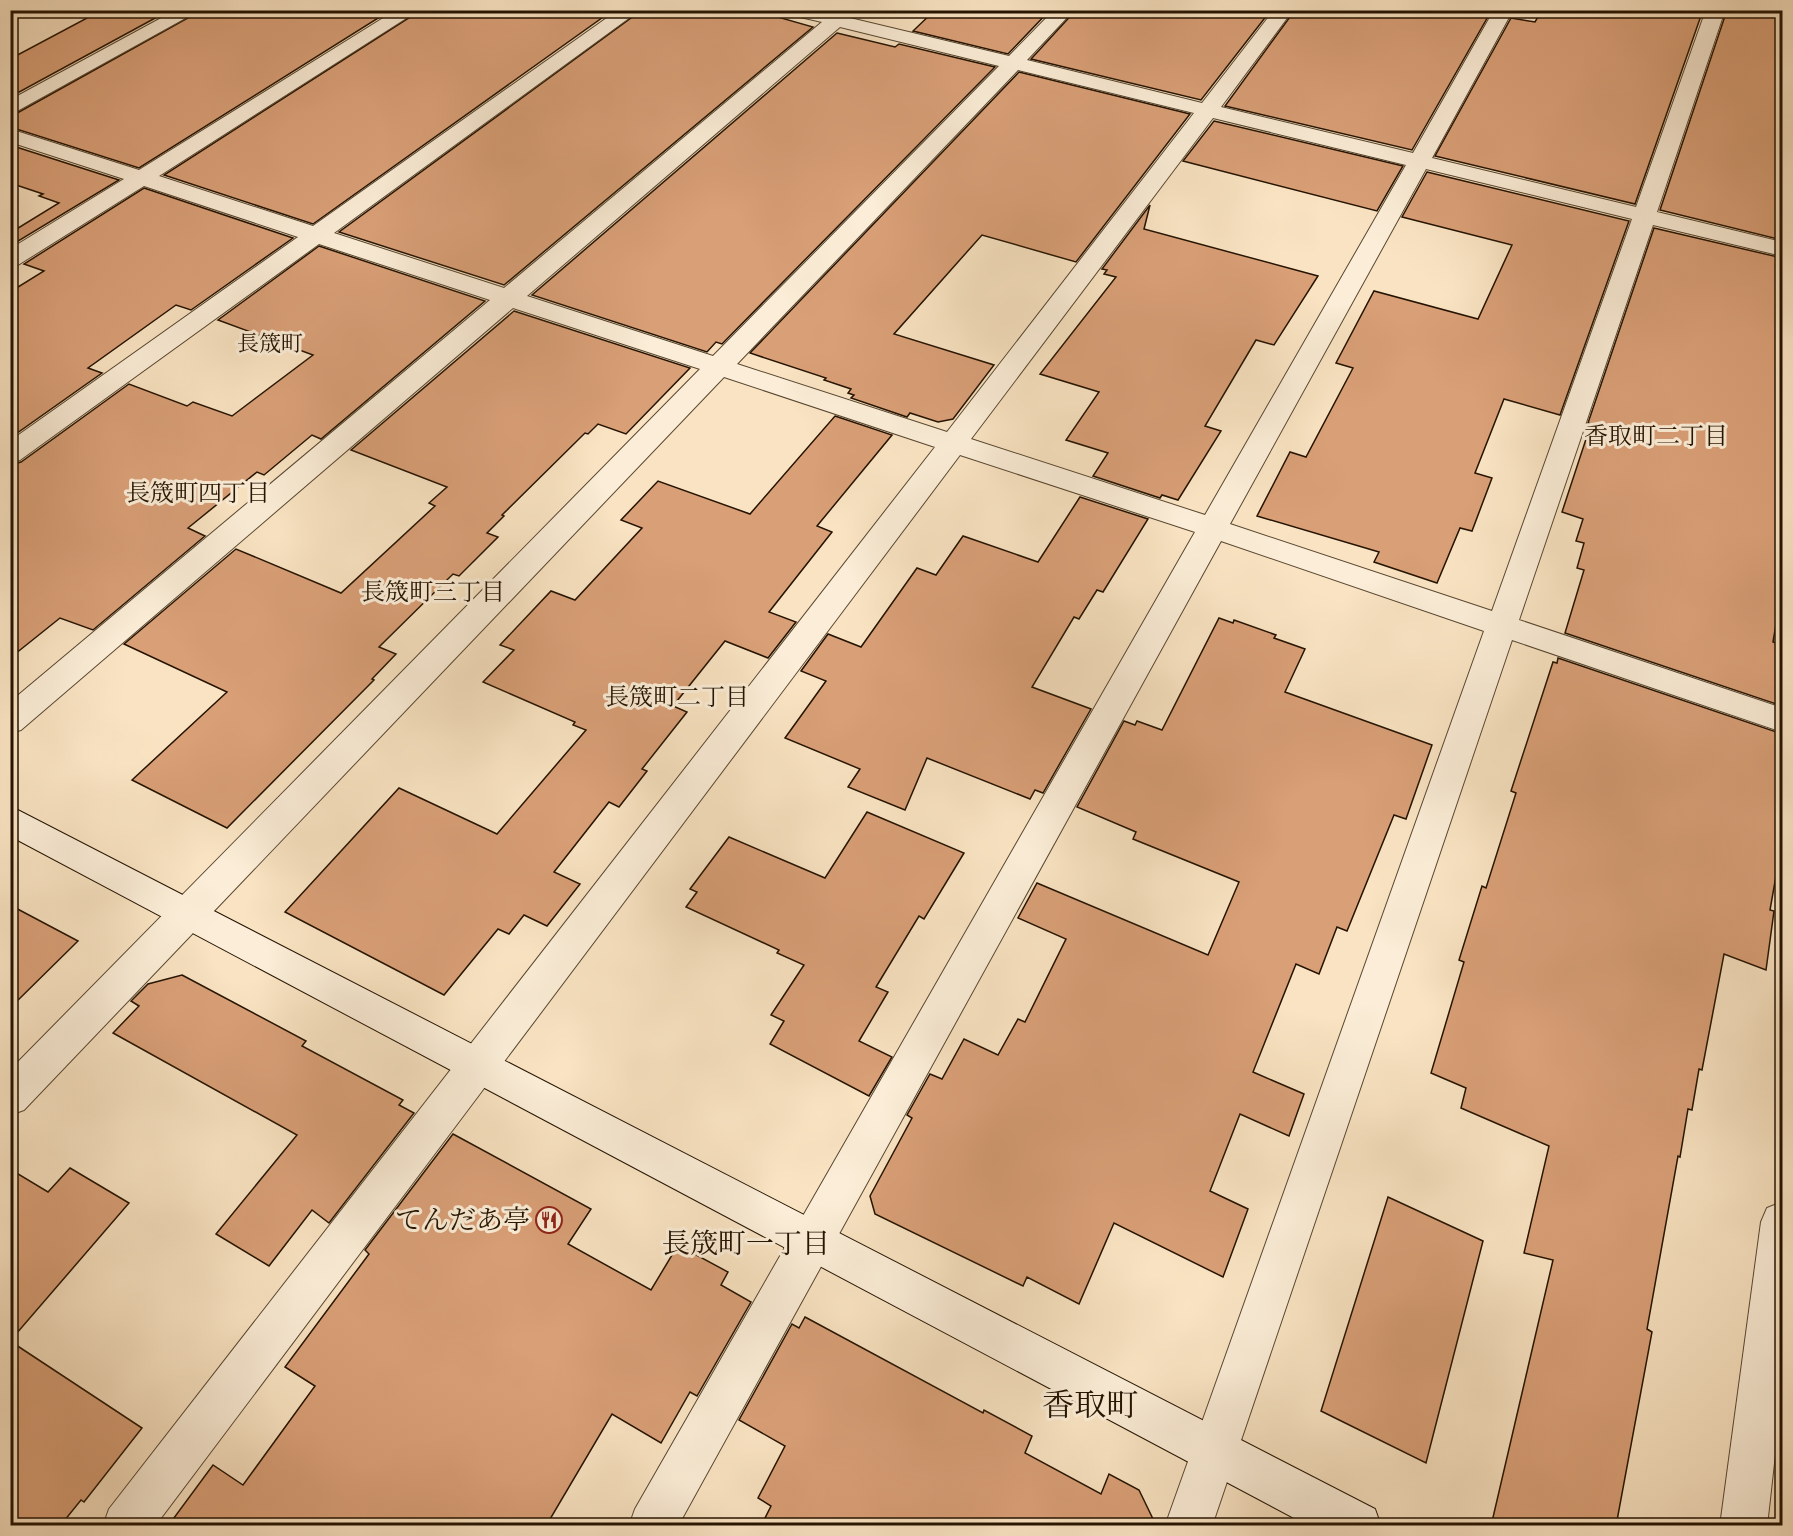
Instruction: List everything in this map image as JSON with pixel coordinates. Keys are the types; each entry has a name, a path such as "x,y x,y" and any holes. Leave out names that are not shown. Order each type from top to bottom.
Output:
{"street":[{"path":"10,109 190,10"},
{"path":"10,260 410,10"},
{"path":"10,454 630,10"},
{"path":"794,10 842,16 1014,64 1782,249"},
{"path":"10,1097 190,915 1065,10"},
{"path":"126,1526 1284,10"},
{"path":"652,1526 1504,10"},
{"path":"1188,1526 1716,10"},
{"path":"10,721 842,16"},
{"path":"10,135 1213,528 1782,720"},
{"path":"10,820 1358,1526"},
{"path":"1743,1526 1782,1222"}],"building":[{"path":"102,10 170,10 10,97 10,59"},
{"path":"202,10 391,10 139,168 10,127 10,117"},
{"path":"421,10 613,10 313,224 164,175"},
{"path":"642,10 753,10 813,27 504,285 339,232"},
{"path":"935,10 1050,10 1008,54 913,31"},
{"path":"1076,10 1271,10 1201,100 1031,59"},
{"path":"1295,10 1477,10 1490,13 1412,150 1225,106"},
{"path":"1542,10 1703,10 1635,204 1435,156 1511,18 1535,22"},
{"path":"1727,10 1782,10 1782,113 1776,139 1782,141 1782,240 1660,210"},
{"path":"837,33 895,47 899,44 995,67 722,344 716,342 707,352 532,295"},
{"path":"1019,72 1190,114 1076,262 982,235 894,334 994,365 953,419 938,422 910,413 907,417 851,398 854,395 848,393 851,389 824,380 826,378 750,353"},
{"path":"1214,121 1403,166 1377,211 1183,161"},
{"path":"10,145 119,180 10,246 10,233 59,203 39,196 43,194 10,183"},
{"path":"1427,172 1629,221 1560,415 1504,399 1475,473 1492,478 1472,531 1460,528 1437,583 1374,562 1379,552 1257,516 1290,452 1306,457 1353,368 1336,363 1374,291 1478,319 1512,245 1402,217"},
{"path":"144,188 293,238 191,310 176,305 88,368 102,373 10,438 10,292 44,271 24,264"},
{"path":"1150,205 1144,229 1318,276 1274,345 1256,340 1205,426 1221,431 1178,500 1162,495 1160,498 1093,476 1108,453 1066,440 1099,392 1040,374 1116,277 1104,274 1107,270 1102,269"},
{"path":"1654,228 1782,258 1782,589 1773,642 1782,645 1782,706 1565,633 1584,570 1577,568 1584,543 1576,541 1583,519 1562,512 1591,424 1588,423"},
{"path":"319,246 485,301 321,439 312,435 264,475 257,472 188,528 205,536 93,630 60,618 10,658 10,465 21,462 129,384 187,406 193,402 232,416 313,355 218,320"},
{"path":"514,311 690,368 626,434 598,424 588,434 585,433 502,515 504,516 487,533 498,537 459,576 453,574 379,647 396,654 372,679 374,680 227,828 132,780 227,692 124,644 236,549 341,593 435,506 429,503 447,487 351,450"},
{"path":"835,416 892,435 817,526 832,532 769,612 796,622 768,658 725,641 673,706 687,712 642,769 647,771 619,807 609,802 554,872 580,884 547,926 524,915 509,934 498,929 444,995 285,912 399,788 497,834 586,730 573,725 575,722 483,682 514,650 500,645 551,591 575,600 642,528 621,520 658,481 750,514"},
{"path":"1080,497 1148,519 1103,592 1097,590 1079,619 1074,617 1032,687 1091,709 1043,793 1035,790 1030,799 927,758 905,810 848,787 860,769 785,738 826,681 801,671 828,634 861,647 917,568 936,575 963,536 1038,562"},
{"path":"1219,618 1233,623 1234,620 1276,635 1274,638 1305,649 1285,692 1432,745 1406,819 1394,815 1347,931 1337,927 1319,974 1296,964 1253,1072 1304,1094 1289,1136 1240,1114 1210,1191 1248,1209 1223,1277 1114,1223 1079,1304 1027,1277 1023,1286 875,1214 870,1196 912,1118 907,1115 930,1074 942,1079 964,1039 998,1055 1018,1019 1025,1022 1066,939 1018,918 1037,883 1208,955 1239,882 1133,839 1136,832 1077,807 1124,721 1135,725 1137,721 1162,730"},
{"path":"1558,658 1782,734 1782,842 1770,910 1774,911 1766,970 1724,954 1702,1070 1699,1069 1692,1110 1688,1109 1680,1157 1678,1156 1647,1329 1652,1332 1616,1526 1491,1526 1553,1260 1524,1253 1549,1146 1461,1108 1466,1088 1431,1073 1464,962 1459,960 1482,886 1486,888 1516,793 1511,791 1553,662 1557,663"},
{"path":"867,812 964,853 924,919 919,916 876,987 888,992 859,1041 892,1057 869,1096 770,1044 784,1021 771,1015 804,965 777,953 779,950 686,907 697,892 690,889 729,837 825,878"},
{"path":"10,905 78,941 10,1008"},
{"path":"182,975 306,1041 302,1046 403,1100 399,1105 414,1113 329,1223 312,1210 269,1266 216,1234 297,1135 113,1033 139,1006 131,1001 148,984"},
{"path":"453,1134 591,1209 568,1244 651,1290 678,1245 728,1272 721,1285 751,1302 697,1396 690,1392 661,1443 612,1414 546,1526 168,1526 213,1465 243,1485 315,1386 285,1367 369,1254 365,1250"},
{"path":"70,1168 129,1203 10,1341 10,1169 48,1192"},
{"path":"1388,1197 1483,1241 1426,1463 1321,1411"},
{"path":"805,1317 983,1413 984,1410 1032,1436 1025,1453 1101,1494 1109,1474 1139,1490 1155,1523 1159,1526 761,1526 771,1506 758,1498 785,1446 739,1420 792,1324 799,1328"},
{"path":"10,1341 142,1428 84,1502 81,1500 60,1526 10,1526"}],"place":[{"name":"てんだあ亭","path":"549,1220"}],"district":[{"name":"長筬町","path":"270,343"},
{"name":"香取町二丁目","path":"1656,436"},
{"name":"長筬町四丁目","path":"198,493"},
{"name":"長筬町三丁目","path":"433,592"},
{"name":"長筬町二丁目","path":"677,697"},
{"name":"長筬町一丁目","path":"746,1243"},
{"name":"香取町","path":"1090,1405"}]}
